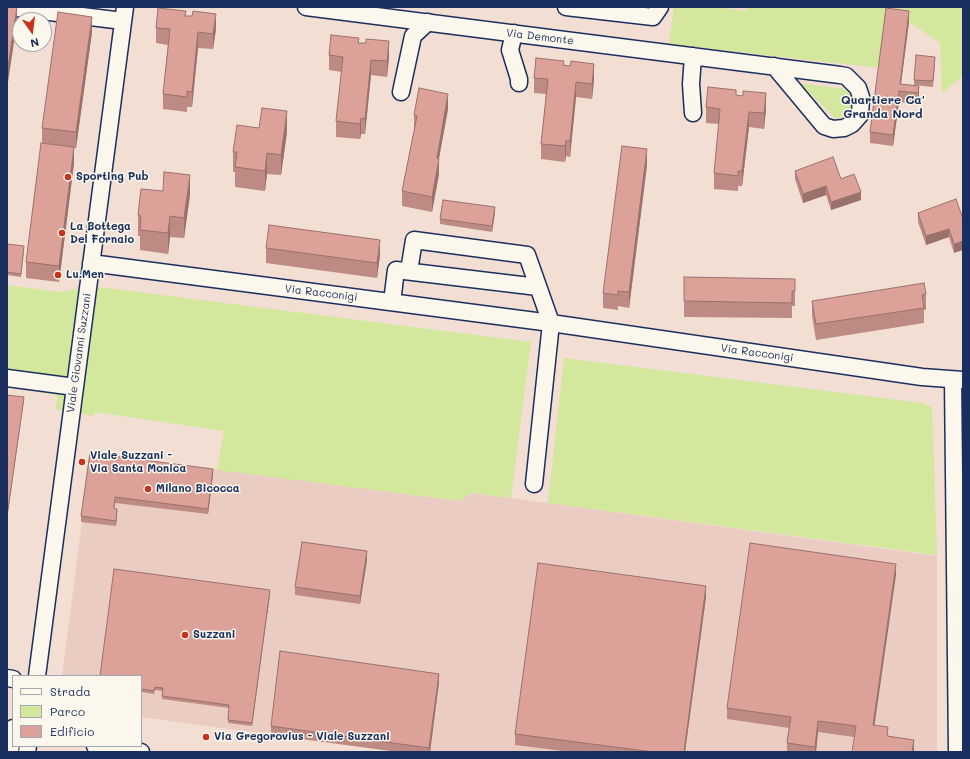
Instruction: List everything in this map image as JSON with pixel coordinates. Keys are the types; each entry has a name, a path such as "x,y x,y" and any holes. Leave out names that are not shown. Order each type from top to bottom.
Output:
{"street":[{"path":"9,7 124,14"},
{"name":"Via Demonte","path":"306,7 774,66 846,76 858,88 861,97 860,115 852,124 844,128 833,129 824,126 774,66"},
{"path":"566,7 654,17 660,7"},
{"name":"Viale Giovanni Suzzani","path":"37,675 124,14"},
{"path":"401,92 412,36 428,22"},
{"path":"514,33 510,50 519,83"},
{"path":"693,56 691,84 693,113"},
{"path":"410,271 414,240 527,255 551,323 534,484"},
{"name":"Via Racconigi","path":"91,263 551,323 958,380"},
{"path":"392,302 396,270 538,287"},
{"path":"7,378 75,387"},
{"path":"957,752 958,380"},
{"path":"10,752 12,736"},
{"path":"103,747 141,752"}],"shaded area":[{"path":"91,453 461,501 470,493 937,556 937,752 398,752 142,717 142,675 62,675"}],"green space":[{"path":"674,7 718,7 746,11 747,7 963,7 963,75 942,94 940,43 909,22 880,68 669,44"},
{"path":"800,83 844,89 852,95 857,104 853,111 845,117 835,118"},
{"path":"7,285 60,292 91,286 531,342 511,498 470,493 461,501 217,470 224,431 95,412 93,416 56,409 57,395 7,386"},
{"path":"564,358 922,403 932,407 937,555 548,503"}],"building":[{"path":"7,7 17,7 16,12 12,12 12,40 7,73"},
{"path":"158,8 186,11 185,16 192,16 193,11 216,14 213,34 198,32 192,92 187,91 187,97 163,94 170,29 156,28"},
{"path":"886,8 909,11 900,84 919,86 918,93 899,91 893,135 870,132"},
{"path":"58,12 92,17 76,132 42,128"},
{"path":"331,35 359,38 358,43 366,43 366,39 389,41 387,61 371,60 365,119 361,118 360,124 336,121 343,57 329,55"},
{"path":"916,55 935,57 933,81 914,80"},
{"path":"536,58 564,61 563,65 570,66 571,61 594,64 592,84 576,82 570,141 566,141 565,146 541,144 548,79 534,78"},
{"path":"708,87 736,90 736,95 743,96 743,91 766,93 764,113 749,112 742,171 738,171 738,176 714,173 720,109 706,107"},
{"path":"419,88 448,94 432,197 402,191 417,116 414,115"},
{"path":"262,108 287,111 281,155 267,153 265,171 235,167 237,152 233,152 237,125 259,128"},
{"path":"41,143 74,147 59,266 26,262"},
{"path":"622,146 647,149 629,292 618,291 618,295 603,293"},
{"path":"833,157 841,179 854,174 861,192 831,202 826,186 803,194 795,171"},
{"path":"164,172 190,175 184,218 170,216 168,233 140,230 141,216 138,215 141,189 163,191"},
{"path":"956,199 963,219 963,241 954,244 949,229 926,236 918,213"},
{"path":"443,200 495,207 492,226 440,219"},
{"path":"269,225 380,240 377,263 266,248"},
{"path":"7,244 24,246 21,274 7,272"},
{"path":"684,277 795,279 795,291 792,291 792,303 684,301"},
{"path":"924,283 926,294 922,295 924,308 816,324 812,301"},
{"path":"7,395 24,397 7,516"},
{"name":"Milano Bicocca","path":"90,453 213,469 208,509 115,497 114,508 117,509 116,521 81,516"},
{"path":"302,542 367,551 360,596 295,587"},
{"path":"750,543 896,564 873,725 888,727 887,736 914,740 912,752 852,752 856,726 818,721 815,747 787,743 791,717 727,708"},
{"path":"538,563 706,586 684,752 653,752 515,734"},
{"name":"Suzzani","path":"114,569 270,590 252,723 228,720 229,705 162,696 163,688 155,687 154,691 142,689 142,675 100,675"},
{"path":"280,651 439,674 429,748 271,726"}],"place":[{"name":"Sporting Pub","path":"68,177"},
{"name":"La Bottega Del Fornaio","path":"62,233"},
{"name":"Lu.Men","path":"58,275"},
{"name":"Viale Suzzani - Via Santa Monica","path":"82,462"},
{"name":"Milano Bicocca","path":"148,489"},
{"name":"Suzzani","path":"185,635"},
{"name":"Via Gregorovius - Viale Suzzani","path":"206,737"}],"district":[{"name":"Quartiere Ca' Granda Nord","path":"883,107"}]}
